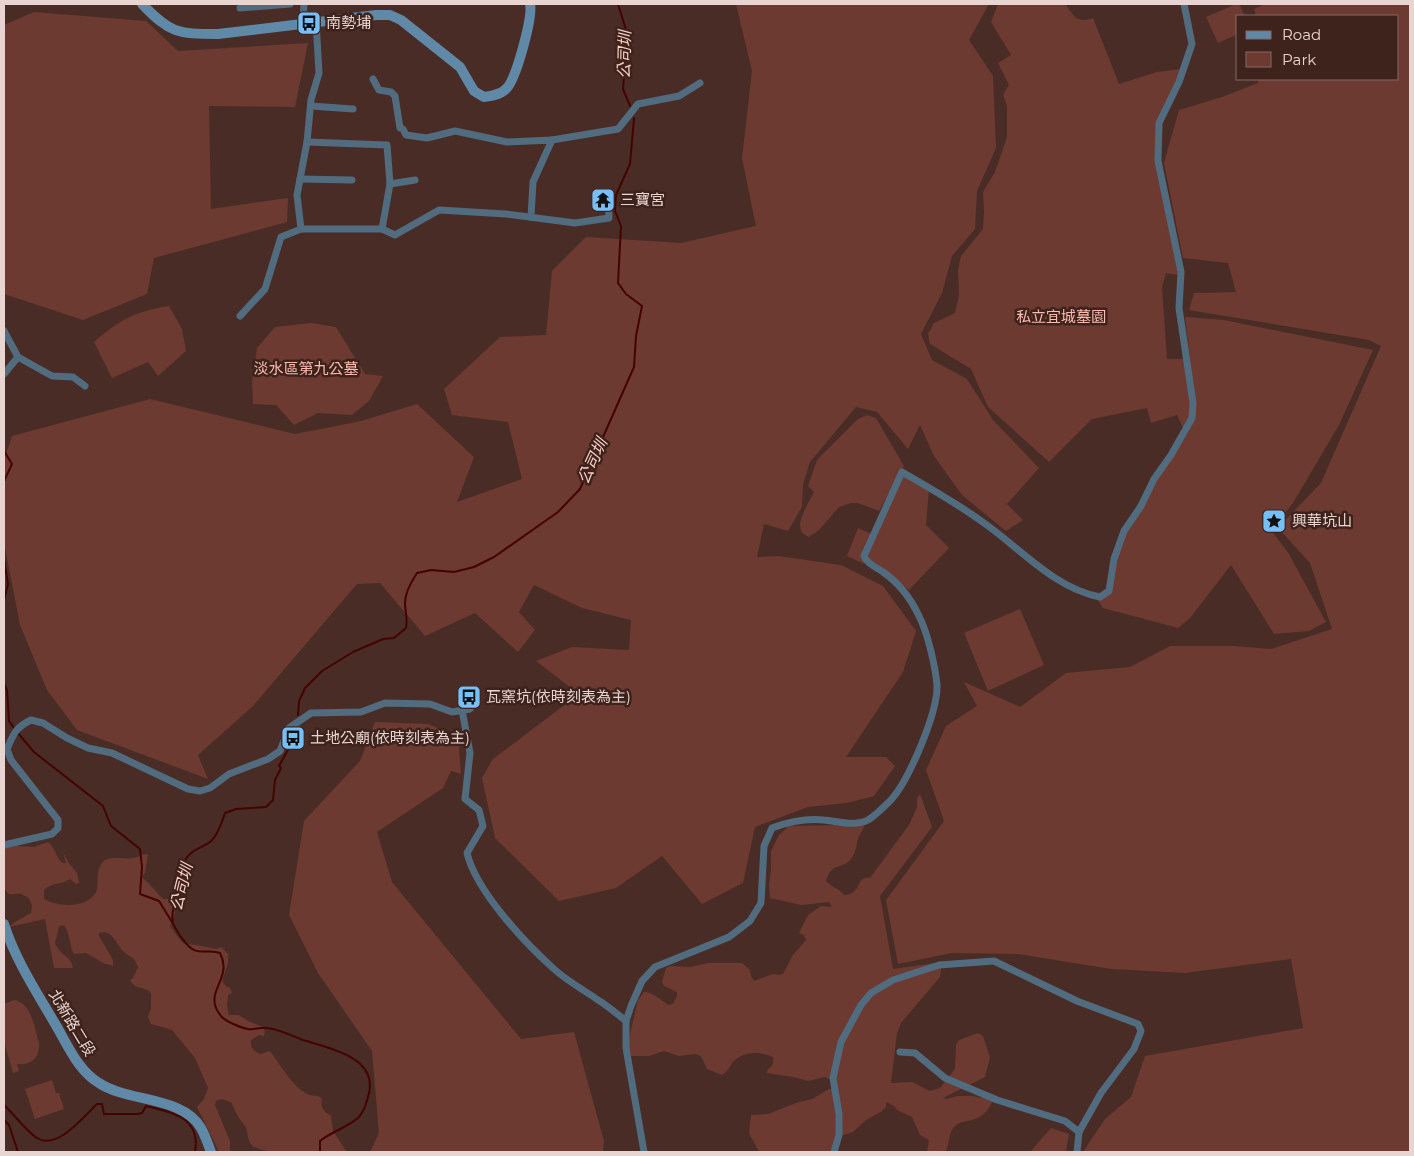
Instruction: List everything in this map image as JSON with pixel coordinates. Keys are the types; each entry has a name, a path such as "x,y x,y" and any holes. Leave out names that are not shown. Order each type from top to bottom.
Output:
{"street":[{"path":"142,4 167,27 180,32 218,34 316,21 390,15 409,26 460,67 474,91 484,97 496,95 506,90 512,80 530,24 530,4"},
{"path":"240,8 290,4"},
{"path":"304,4 304,23"},
{"path":"644,1152 626,1048 626,1021 642,981 655,967 729,937 750,921 761,903 764,846 772,828 791,821 823,820 846,824 867,821 891,800 909,771 935,707 937,686 930,650 919,616 902,588 884,572 867,563 864,556 902,472 948,498 985,523 1052,577 1086,595 1100,598 1109,591 1114,559 1124,531 1141,506 1154,478 1171,455 1192,418 1193,402 1179,308 1181,272 1158,160 1159,123 1179,82 1192,44 1184,4"},
{"path":"301,229 297,195 308,142 311,106 319,73 316,21"},
{"path":"373,79 379,90 391,92 395,96 400,128 403,129 406,135 427,138 455,131 507,142 552,140 618,129 638,104 679,96 700,83"},
{"path":"311,106 353,109"},
{"path":"531,217 533,182 552,140"},
{"path":"308,142 387,145 390,184 382,228"},
{"path":"300,179 352,180"},
{"path":"390,184 415,180"},
{"path":"240,316 265,289 281,237 301,229 382,228 395,235 439,210 506,214 575,223 609,218 608,195"},
{"path":"4,331 18,357 52,376 73,377 86,386"},
{"path":"4,374 18,357"},
{"path":"4,845 52,834 58,828 58,820 11,760 7,749 16,730 31,720 43,723 88,748 112,753 188,789 200,791 210,788 229,774 268,759 280,751 290,728 311,714 362,712 385,703 430,704 452,712 470,709 474,701 476,689"},
{"path":"462,710 470,753 465,799 479,810 482,826 467,853 470,866 505,918 555,970 626,1021"},
{"name":"北新路二段","path":"4,924 6,936 30,981 81,1067 99,1084 127,1094 173,1106 187,1112 201,1127"},
{"path":"834,1152 839,1135 839,1114 833,1078 841,1042 861,1005 872,993 893,980 939,965 984,961 994,961 1077,1001 1138,1024 1141,1031 1134,1049 1101,1092 1079,1132 1077,1152"},
{"path":"900,1052 915,1053 945,1078 997,1100 1064,1121 1079,1132"},
{"path":"201,1127 202,1152"},
{"path":"201,1127 211,1152"}],"green space":[{"path":"736,4 989,4 969,40 993,76 996,148 977,191 975,229 952,256 942,293 921,334 932,360 967,379 993,420 1039,468 1007,504 1023,520 1006,531 962,495 934,456 920,425 908,449 877,412 856,407 810,462 803,484 802,507 788,531 764,524 757,557 778,556 841,565 883,586 916,631 903,672 846,757 886,757 895,766 874,796 847,803 808,807 755,827 743,883 702,904 662,856 616,888 559,901 495,838 482,778 493,759 579,694 536,661 572,647 629,650 631,620 582,608 534,585 519,612 535,630 518,652 475,613 425,636 380,583 357,584 253,706 198,755 208,779 77,730 47,690 20,625 4,542 4,460 12,436 150,399 295,434 361,421 417,404 474,457 457,502 522,479 508,422 452,415 444,389 500,337 546,335 552,271 586,237 681,243 756,226 742,158 752,71"},
{"name":"私立宜城墓園","path":"998,4 1065,4 1076,18 1088,20 1093,18 1119,84 1157,72 1181,69 1163,122 1157,159 1178,275 1166,273 1162,287 1167,359 1190,359 1185,317 1224,320 1373,350 1339,425 1293,503 1271,530 1289,554 1326,622 1309,631 1274,634 1231,565 1190,618 1178,628 1103,608 1098,600 1108,595 1118,555 1127,531 1186,435 1177,415 1151,423 1147,408 1092,419 1049,462 988,407 971,369 930,344 928,334 934,323 955,313 959,295 958,270 961,256 983,229 983,192 995,172 1007,137 1007,106 1003,95 1009,85 998,63 1011,55 991,22"},
{"path":"1236,4 1239,4 1244,15 1236,15 1236,35 1218,43 1206,17"},
{"path":"1265,4 1410,4 1410,1152 1083,1152 1105,1119 1131,1097 1145,1056 1303,1028 1291,959 1185,973 1111,969 1018,954 952,953 898,964 886,900 944,821 926,770 946,726 977,706 964,682 1020,707 1066,673 1130,667 1170,646 1235,646 1271,649 1332,629 1310,563 1278,528 1321,483 1381,346 1369,340 1189,310 1194,293 1236,292 1228,263 1183,258 1164,163 1179,110 1222,97 1258,83 1258,80 1399,80 1399,15 1256,15 1254,9"},
{"path":"34,12 146,21 178,51 308,43 295,107 209,106 211,209 288,198 287,222 154,258 147,294 83,320 4,294 4,25"},
{"path":"169,306 182,329 186,351 158,376 148,362 112,378 94,342 128,318"},
{"name":"淡水區第九公墓","path":"311,323 336,327 365,374 383,376 369,401 352,415 318,413 294,425 276,405 253,404 252,382 257,348 275,327"},
{"path":"867,415 876,418 904,466 879,511 858,503 851,503 839,507 819,530 809,537 803,534 800,529 800,523 814,492 808,486 817,460 858,419"},
{"path":"903,474 929,489 926,525 949,548 909,590 866,557"},
{"path":"858,528 872,534 862,556 864,564 847,556"},
{"path":"1020,609 1044,665 988,691 964,633"},
{"path":"375,722 428,724 458,736 461,774 451,771 443,788 377,832 392,882 521,1039 574,1032 604,1141 603,1152 370,1152 379,1133 372,1051 318,973 289,915 304,821 360,761"},
{"path":"920,794 932,827 880,896 893,969 942,962 940,977 901,1023 897,1033 891,1083 912,1082 930,1091 940,1088 955,1069 956,1045 959,1040 978,1033 983,1036 990,1057 985,1077 943,1098 972,1096 982,1098 991,1093 995,1095 993,1100 988,1109 978,1118 959,1123 954,1127 945,1152 927,1152 929,1140 920,1135 912,1117 886,1102 886,1107 882,1111 866,1120 853,1132 838,1137 834,1152 759,1152 749,1133 751,1115 768,1114 812,1099 829,1089 835,1089 834,1081 825,1077 808,1081 767,1073 773,1064 773,1057 757,1053 746,1054 736,1059 722,1075 707,1069 701,1056 695,1054 679,1056 664,1051 649,1056 629,1056 627,1047 638,1000 644,992 654,995 668,1005 673,1004 677,992 664,986 662,982 666,968 671,966 691,967 707,963 742,963 750,970 754,981 773,974 783,974 793,955 806,940 804,935 799,933 808,915 821,906 832,907 829,902 801,905 770,898 771,851 779,835 789,826 845,825 859,818 863,821 863,830 859,836 853,856 845,864 834,868 826,881 844,895 850,894 854,892 862,880 870,878 909,825 917,807 917,798"},
{"path":"48,842 60,861 66,863 63,852 77,873 79,883 76,884 70,879 44,890 44,899 64,905 79,904 92,898 97,889 100,866 106,860 133,858 148,854 145,873 142,877 163,899 169,899 173,903 175,913 170,926 181,941 185,944 216,949 221,947 228,954 228,963 222,981 230,988 232,993 228,995 227,1006 229,1015 239,1015 263,1027 264,1036 259,1035 251,1040 252,1048 260,1054 270,1051 297,1086 304,1092 322,1099 323,1109 331,1116 333,1131 347,1152 285,1153 254,1147 251,1145 246,1128 232,1103 223,1099 216,1101 215,1105 230,1141 230,1152 219,1152 197,1107 204,1099 208,1088 195,1058 172,1030 151,1024 148,1017 151,1009 151,993 146,989 137,987 130,980 133,978 138,967 134,959 124,952 111,935 104,932 99,933 99,936 113,960 113,966 103,963 86,953 74,954 67,930 62,925 59,927 55,943 57,948 70,961 73,968 54,968 45,919 9,927 31,913 32,906 29,898 21,894 9,894 4,888 4,848 16,846 34,847"},
{"path":"14,1000 20,1002 29,1011 34,1023 39,1048 34,1060 27,1064 17,1064 19,1071 13,1073 4,1041 4,1004"},
{"path":"52,1080 64,1109 35,1119 25,1089"},
{"path":"1051,1128 1069,1134 1066,1152 1030,1152"}],"waterway":[{"name":"公司圳","path":"618,4 627,33 623,89 630,106"},
{"name":"公司圳","path":"298,715 299,701 305,688 322,671 353,652 383,639 394,638 406,628 406,595 417,573 431,570 454,572 474,567 494,557 558,512 580,489 634,367 636,336 642,306 626,294 618,283 621,226 615,211 616,195 630,164 634,118"},
{"path":"4,451 12,464 4,481"},
{"path":"4,559 8,584 4,600"},
{"path":"4,684 7,690 9,721 14,728"},
{"name":"公司圳","path":"300,728 279,766 281,768 275,780 273,800 266,807 236,809 225,813 220,828 208,844 193,851 187,857 178,883 172,918 177,930 191,948 197,951 220,953 223,971 214,1000 216,1008 223,1018 245,1028 276,1030 337,1051 349,1056 366,1071 370,1081 367,1103 363,1112 355,1120 320,1141 320,1152"},
{"path":"17,732 34,752 103,806 111,826 140,849 142,867 140,894 159,901 172,922"},
{"name":"公司圳","path":"4,1105 33,1135 45,1141 53,1140 70,1130 97,1104 102,1104 104,1114 137,1114 142,1113 146,1106 183,1118 194,1131 196,1140 195,1152"},
{"path":"4,1120 9,1125 18,1152"}],"place":[{"name":"南勢埔","path":"309,23"},
{"name":"三寶宮","path":"603,200"},
{"name":"興華坑山","path":"1274,521"},
{"name":"瓦窯坑(依時刻表為主)","path":"469,697"},
{"name":"土地公廟(依時刻表為主)","path":"293,738"}]}
